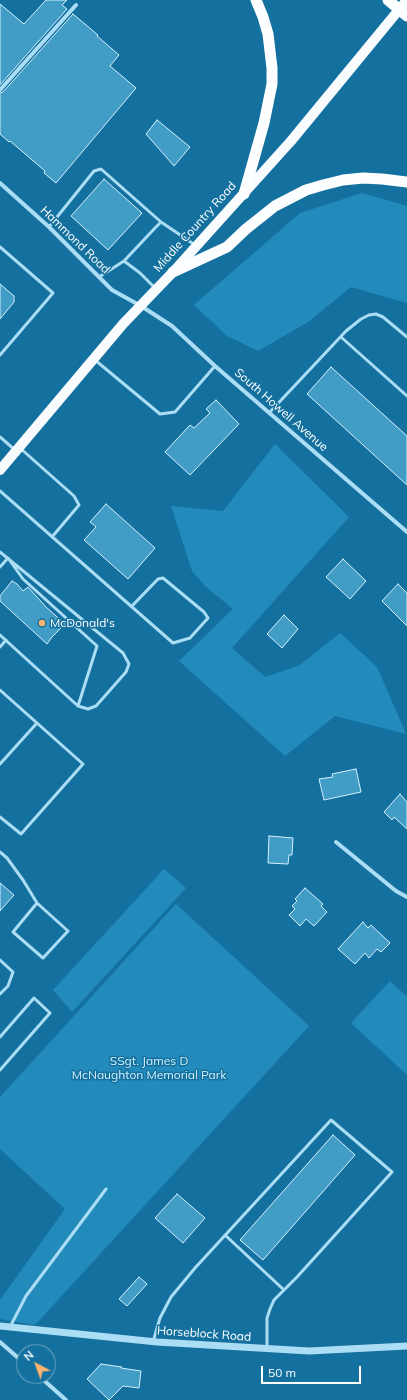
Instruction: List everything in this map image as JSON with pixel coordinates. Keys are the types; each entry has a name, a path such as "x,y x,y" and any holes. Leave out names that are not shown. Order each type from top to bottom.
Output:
{"highway":[{"path":"244,194 266,116 272,84 272,68 268,34 256,0"},
{"path":"388,0 407,16"},
{"path":"173,272 227,247 246,229 275,206 306,190 336,182 363,178 407,182"}],"main road":[{"name":"Middle Country Road","path":"0,470 94,359 291,141 407,0"}],"street":[{"path":"0,90 76,4"},
{"name":"Hammond Road","path":"0,184 49,227 112,290 141,306"},
{"name":"South Howell Avenue","path":"141,306 172,326 215,366 407,532"},
{"path":"336,842 396,891 407,897"},
{"name":"Horseblock Road","path":"0,1326 153,1342 309,1352 407,1346"},
{"path":"0,1342 16,1356"},
{"path":"48,1384 66,1400"}],"lane":[{"path":"49,227 94,171 101,169 161,222 196,246"},
{"path":"99,277 124,261 161,222"},
{"path":"0,247 53,293 0,355"},
{"path":"124,261 140,273 156,290"},
{"path":"269,413 341,337 361,319 369,315 376,314 383,317 407,337"},
{"path":"341,337 407,396"},
{"path":"94,359 160,414 175,412 215,366"},
{"path":"0,437 17,449 74,496 79,505 52,537"},
{"path":"0,491 52,537 132,606 174,642 190,638 208,618 204,612 163,578 158,578 132,606"},
{"path":"0,552 124,653 129,664 126,672 96,706 88,709 78,706 0,635"},
{"path":"0,566 8,558"},
{"path":"8,558 23,579 96,646 78,706"},
{"path":"0,647 6,640"},
{"path":"0,690 83,764 21,834 0,817"},
{"path":"0,764 37,723"},
{"path":"0,852 23,880 37,903 68,931 43,958 13,932 37,903"},
{"path":"0,960 13,972 8,986 0,994"},
{"path":"0,1037 34,998 50,1012 0,1070"},
{"path":"153,1342 160,1318 171,1297 225,1235 330,1120 392,1172 274,1300 267,1318 268,1349"},
{"path":"10,1327 26,1296 106,1189"},
{"path":"225,1235 284,1290"}],"green space":[{"path":"362,193 407,206 407,303 351,287 308,322 258,351 227,336 194,305 300,213"},
{"path":"275,444 349,517 232,648 265,677 300,665 340,633 377,667 406,734 335,716 285,756 179,661 233,609 205,586 192,571 171,506 223,511"},
{"path":"164,869 186,888 72,1012 53,990"},
{"name":"SSgt. James D McNaughton Memorial Park","path":"176,904 309,1026 35,1325 0,1319 0,1300 65,1209 0,1149 0,1097"},
{"path":"390,981 407,997 407,1075 351,1023"}],"building":[{"path":"46,0 67,0 62,5 67,9 0,85 0,4 24,24"},
{"path":"73,14 119,55 110,66 136,88 56,183 44,173 45,171 0,134 0,93 3,92"},
{"path":"157,120 190,147 174,166 146,134"},
{"path":"104,179 142,213 108,250 71,216"},
{"path":"0,284 14,296 14,302 0,319"},
{"path":"331,367 407,436 407,485 307,394"},
{"path":"216,400 239,424 190,475 165,452 190,425 194,428 210,413 206,409"},
{"path":"106,504 155,548 128,579 84,540 96,527 90,522"},
{"path":"343,559 366,581 350,599 326,577"},
{"path":"12,581 23,591 28,587 46,607 65,624 47,644 0,601 0,596"},
{"path":"398,584 407,593 407,626 382,601"},
{"path":"284,615 298,629 282,648 267,634"},
{"path":"356,769 361,792 324,800 319,779 333,777 332,774"},
{"path":"400,794 407,802 407,829 394,817 392,820 384,812"},
{"path":"269,836 293,838 292,855 289,855 288,864 268,863"},
{"path":"0,883 14,895 0,911"},
{"path":"305,888 323,904 321,906 327,912 314,926 306,919 300,926 289,915 295,909 292,906 297,901 295,899"},
{"path":"363,922 368,928 371,925 390,943 381,952 377,949 369,958 365,953 355,964 338,949"},
{"path":"333,1135 355,1155 263,1260 240,1240"},
{"path":"177,1194 205,1218 183,1243 155,1218"},
{"path":"139,1277 147,1284 127,1306 119,1299"},
{"path":"101,1364 141,1371 139,1388 123,1386 109,1400 87,1379"}],"place":[{"name":"McDonald's","path":"42,623"}]}
